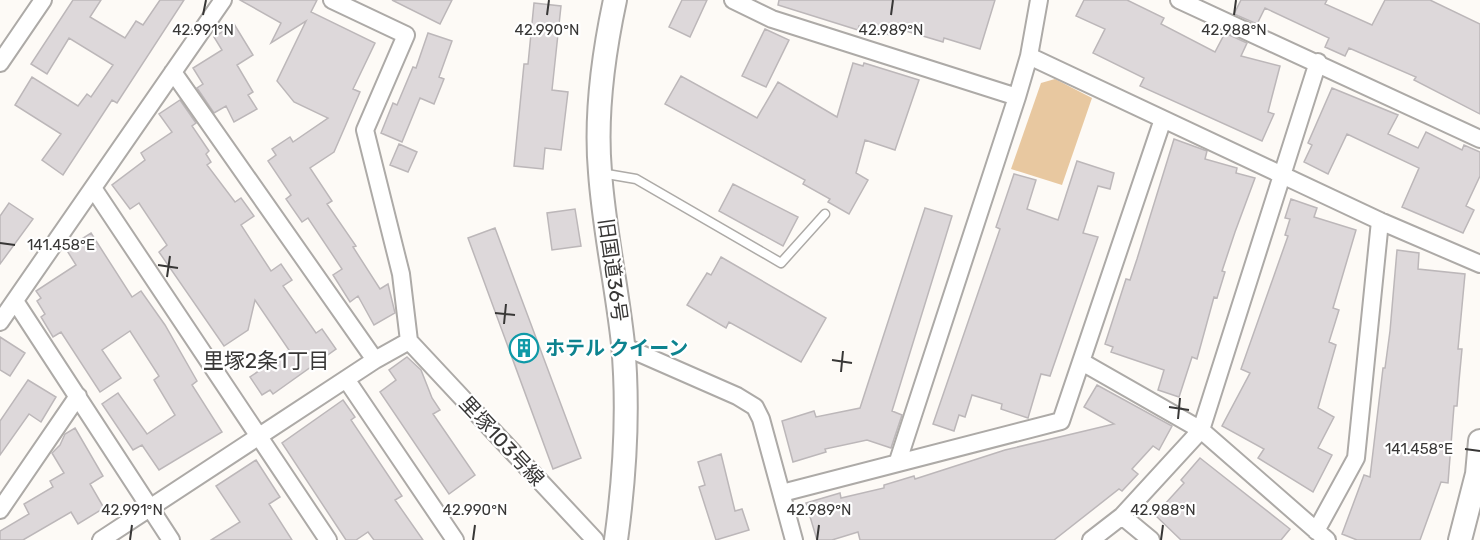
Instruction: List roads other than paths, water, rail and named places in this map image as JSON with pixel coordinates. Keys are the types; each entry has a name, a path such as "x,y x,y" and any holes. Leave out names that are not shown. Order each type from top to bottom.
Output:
{"street":[{"path":"0,63 43,0"},
{"path":"0,322 223,0"},
{"path":"101,540 375,360 409,341 401,274 365,130 406,35 332,0"},
{"path":"733,0 772,19 1017,97"},
{"path":"898,461 1017,97 1029,56 1039,0"},
{"path":"1179,0 1318,62 1480,139"},
{"name":"旧国道36号","path":"613,1 602,72 599,116 600,172 623,346 626,414 624,462 616,540"},
{"path":"1029,56 1380,221 1480,264"},
{"path":"1091,540 1122,516 1201,430 1318,62"},
{"path":"173,72 375,360"},
{"path":"782,494 898,461 1061,421 1083,362 1163,119"},
{"path":"93,188 328,540"},
{"path":"1083,362 1201,430 1322,536 1356,458 1380,221"},
{"path":"15,301 171,540"},
{"name":"里塚103号線","path":"409,341 595,540"},
{"path":"623,346 737,396 755,407 794,540"},
{"path":"346,380 455,540"},
{"path":"0,510 78,396"},
{"path":"1460,540 1477,474 1480,441"},
{"path":"1122,516 1151,540"}],"lane":[{"path":"600,172 636,179 781,264 825,214"}],"place":[{"name":"ホテル クイーン","path":"524,348"}],"district":[{"name":"里塚2条1丁目","path":"266,360"}]}
